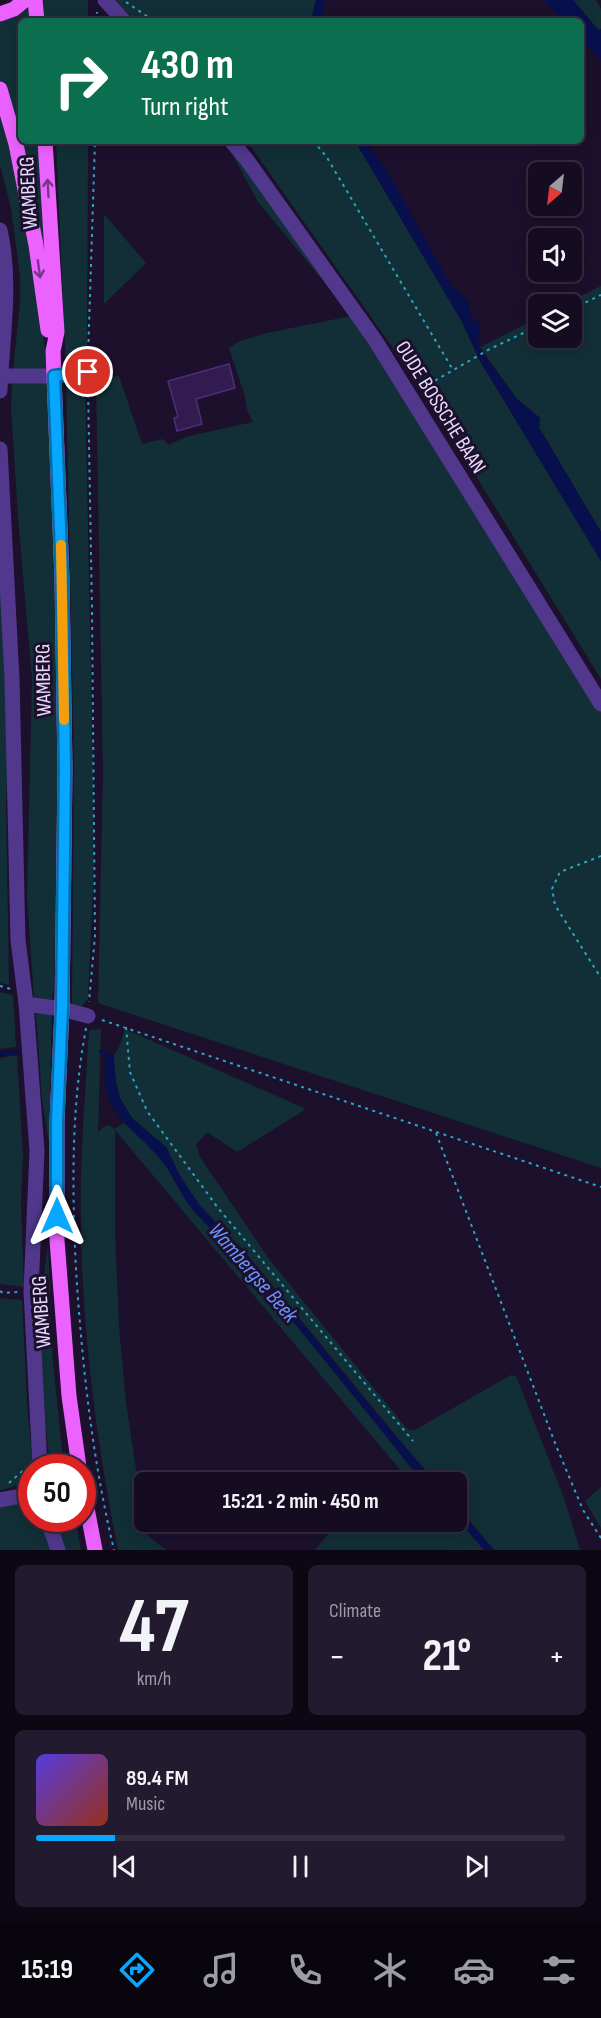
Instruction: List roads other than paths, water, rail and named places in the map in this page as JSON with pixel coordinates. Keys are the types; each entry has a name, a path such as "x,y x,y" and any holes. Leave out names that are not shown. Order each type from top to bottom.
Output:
{"main road":[{"path":"0,14 14,9 25,0"},
{"path":"35,0 37,18"},
{"name":"WAMBERG","path":"0,89 16,144 36,245 48,332 53,351 62,578 65,770 62,1009 57,1121 57,1240 69,1396 77,1454"},
{"name":"WAMBERG","path":"45,144 57,332 53,351"},
{"path":"92,1532 95,1550"}],"street":[{"path":"105,0 121,18"},
{"name":"OUDE BOSSCHE BAAN","path":"234,144 375,340 601,704"},
{"name":"WAMBERG","path":"0,230 3,242 6,297 0,391"},
{"path":"1,375 54,376 88,372"},
{"name":"WAMBERG","path":"0,448 12,678 18,940 26,1004 36,1151 31,1291 39,1454"},
{"path":"26,1004 62,1009 88,1016"},
{"path":"2,1494 18,1494"},
{"path":"52,1532 58,1550"}],"water":[{"path":"316,0 325,0 322,18 312,18"},
{"path":"543,0 573,0 598,30 601,29 601,60 584,42 584,18 561,18"},
{"path":"357,144 367,144 389,174 450,284 468,302 472,320 480,323 478,340 486,358 517,399 540,418 539,428 601,532 601,561 480,361 461,320"},
{"path":"107,1053 114,1056 116,1085 120,1098 132,1118 166,1147 180,1176 200,1206 245,1252 378,1416 427,1472 414,1472 253,1272 192,1208 163,1162 118,1115 109,1100 106,1087"},
{"path":"467,1518 494,1550 484,1550 467,1530"}],"waterway":[{"name":"Wambergse Beek","path":"101,1051 108,1060"},
{"name":"Wambergse Beek","path":"0,1054 17,1052"}]}
